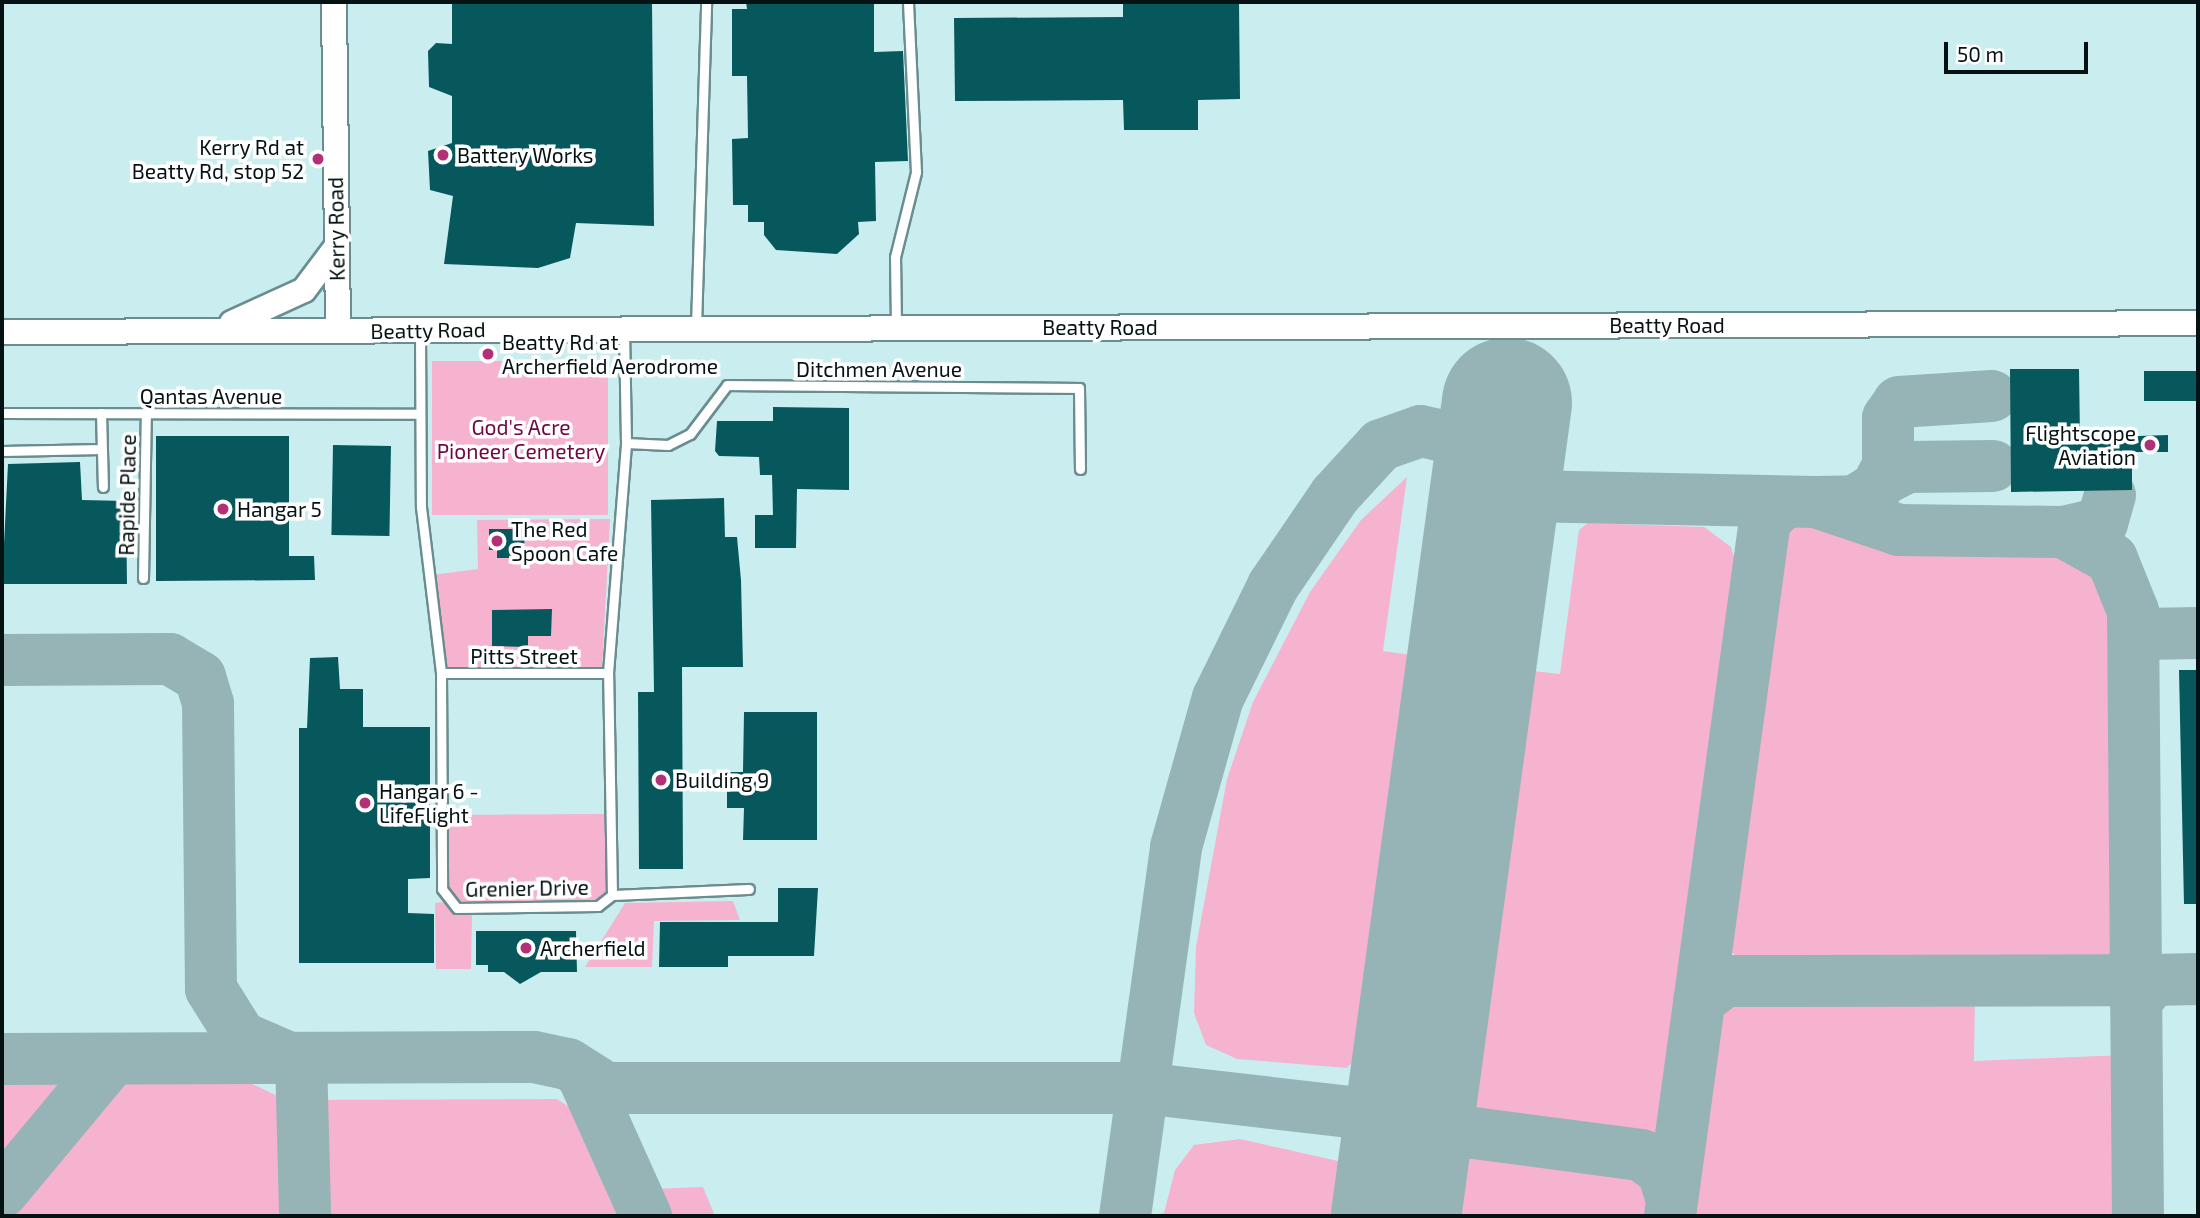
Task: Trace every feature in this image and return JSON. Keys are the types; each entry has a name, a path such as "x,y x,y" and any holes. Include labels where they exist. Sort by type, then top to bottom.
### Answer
{"main road":[{"name":"Kerry Road","path":"334,2 338,330"},
{"path":"164,331 256,317 304,290 337,246"},
{"name":"Beatty Road","path":"2,332 2198,323"}],"lane":[{"path":"696,328 706,2"},
{"path":"896,328 895,257 916,172 908,2"},
{"name":"Grenier Drive","path":"420,330 421,508 440,673 442,890 457,908 598,906 612,895 608,673 626,443 624,328"},
{"name":"Ditchmen Avenue","path":"626,443 668,445 690,435 727,385 1079,388 1080,469"},
{"name":"Qantas Avenue","path":"2,413 420,414"},
{"path":"101,413 103,487"},
{"name":"Rapide Place","path":"144,578 146,413"},
{"path":"2,451 102,449"},
{"name":"Pitts Street","path":"440,673 608,673"},
{"path":"612,895 749,890"}],"green space":[{"name":"God's Acre Pioneer Cemetery","path":"432,361 608,361 608,515 432,515"},
{"path":"1407,477 1383,651 1426,657 1373,1039 1347,1068 1237,1059 1206,1045 1194,1013 1196,947 1227,779 1253,702 1310,592 1361,520"},
{"path":"610,519 602,668 444,668 432,575 478,569 477,520"},
{"path":"1819,521 1920,544 2063,544 2093,558 2112,581 2120,606 2124,951 2107,966 1767,965 1745,962 1728,950 1776,527"},
{"path":"1588,523 1704,527 1731,547 1739,575 1668,1126 1651,1136 1487,1116 1458,1100 1516,669 1560,674 1579,530"},
{"path":"605,814 606,892 594,901 459,904 447,888 446,815"},
{"path":"733,901 740,920 654,921 652,967 585,967 625,903"},
{"path":"446,902 454,913 472,914 471,969 436,969 435,903"},
{"path":"1975,994 1974,1061 2124,1055 2125,1216 1684,1216 1710,1012 1720,999"},
{"path":"2,1077 238,1077 286,1100 557,1099 582,1115 625,1216 2,1216"},
{"path":"1240,1139 1338,1161 1353,1182 1349,1216 1150,1216 1164,1213 1175,1170 1194,1145"},
{"path":"1468,1150 1642,1173 1659,1190 1656,1216 1442,1216 1450,1158"},
{"path":"703,1187 715,1216 666,1216 654,1189"},
{"path":"1103,1213 1104,1216 917,1216 917,1214"}],"building":[{"path":"452,2 652,2 654,226 576,223 570,258 538,268 444,264 453,196 430,190 428,151 452,143 452,96 429,87 428,51 436,43 452,44"},
{"path":"746,2 874,2 874,52 903,51 908,161 875,162 876,221 858,222 859,234 837,254 776,250 764,235 764,222 748,222 748,205 733,205 732,139 748,138 747,76 732,76 732,9 747,9"},
{"path":"1123,2 1239,2 1240,99 1198,100 1198,130 1124,130 1123,100 955,101 954,18 1123,17"},
{"path":"2010,369 2079,369 2080,438 2168,435 2168,452 2132,452 2132,490 2011,492"},
{"path":"2144,371 2198,371 2198,401 2144,401"},
{"path":"773,407 849,408 849,490 797,489 796,548 755,548 755,515 773,515 772,475 760,475 759,457 719,456 715,451 717,421 773,421"},
{"name":"Hangar 5","path":"156,436 289,436 289,556 314,556 315,580 156,581"},
{"path":"333,445 391,446 389,536 331,535"},
{"path":"80,462 82,500 126,501 127,584 2,584 8,464"},
{"path":"724,498 725,537 737,537 743,667 682,667 683,869 639,869 638,692 654,692 651,500"},
{"path":"489,529 525,529 524,550 515,550 515,558 497,558 497,550 489,550"},
{"path":"552,609 551,636 528,636 528,647 492,646 492,610"},
{"name":"Hangar 6 - LifeFlight","path":"338,657 340,689 363,689 363,727 430,727 430,878 408,879 408,913 434,914 434,963 299,963 299,728 307,728 310,658"},
{"path":"2179,670 2198,670 2198,904 2184,904"},
{"path":"744,712 817,712 817,840 743,840 744,808 727,808 727,772 743,772"},
{"path":"778,888 818,888 814,956 728,956 728,967 659,967 660,922 778,922"},
{"name":"Archerfield","path":"476,931 576,931 577,972 541,972 520,984 504,972 488,972 488,965 476,965"}],"taxiway":[{"path":"1816,502 1855,501 1877,487 1888,465 1888,418 1899,402 1992,396"},
{"path":"1468,688 1489,513 1469,464 1473,434 1497,423 1518,432 1527,454 1519,473 1497,489 1489,552"},
{"path":"1125,1216 1176,847 1218,698 1273,586 1335,495 1381,445 1421,431 1455,439 1496,482 1525,496 1816,502 1899,530 2063,532 2112,559 2133,611 2138,1216"},
{"path":"1882,480 1907,467 1993,466"},
{"path":"2063,532 2102,523 2110,495"},
{"path":"1670,1216 1765,520 1784,502"},
{"path":"2134,643 2143,634 2198,633"},
{"path":"2,660 170,659 200,677 208,704 211,989 241,1037 287,1057"},
{"path":"2,1059 534,1057 568,1064 606,1088 1142,1088 1358,1113 1396,1093 1413,1064 1441,882"},
{"path":"1699,1001 1725,981 2116,980 2128,974 2136,960"},
{"path":"2137,1000 2153,980 2198,979"},
{"path":"301,1058 305,1216"},
{"path":"2,1192 113,1059"},
{"path":"583,1076 646,1216"},
{"path":"1398,1216 1404,1182 1420,1153 1466,1132 1641,1155 1663,1171 1672,1200"}],"runway":[{"path":"1396,1216 1507,403"}],"place":[{"name":"Battery Works","path":"443,155"},
{"name":"Kerry Rd at Beatty Rd, stop 52","path":"318,159"},
{"name":"Beatty Rd at Archerfield Aerodrome","path":"488,354"},
{"name":"Flightscope Aviation","path":"2150,445"},
{"name":"Hangar 5","path":"223,509"},
{"name":"The Red Spoon Cafe","path":"497,541"},
{"name":"Building 9","path":"661,780"},
{"name":"Hangar 6 - LifeFlight","path":"365,803"},
{"name":"Archerfield","path":"526,948"}]}
